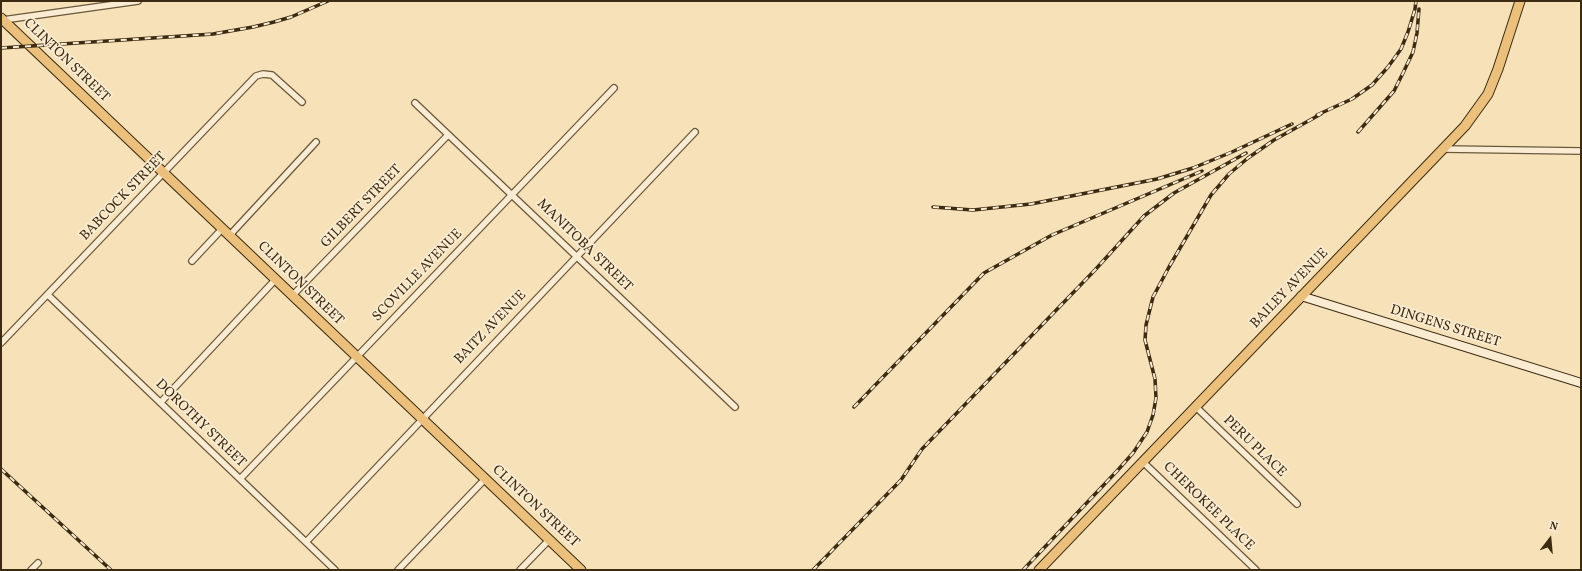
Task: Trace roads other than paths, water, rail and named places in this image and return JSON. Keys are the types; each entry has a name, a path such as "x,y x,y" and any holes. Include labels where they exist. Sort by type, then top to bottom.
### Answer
{"main road":[{"name":"BAILEY AVENUE","path":"1039,570 1465,126 1488,94 1498,70 1520,1"},
{"name":"CLINTON STREET","path":"2,19 581,570"}],"street":[{"path":"2,19 138,1"},
{"name":"BABCOCK STREET","path":"1,343 256,76 259,74 272,75 302,102"},
{"name":"SCOVILLE AVENUE","path":"240,479 614,88"},
{"name":"MANITOBA STREET","path":"415,103 735,407"},
{"name":"BAITZ AVENUE","path":"306,542 695,132"},
{"name":"GILBERT STREET","path":"292,296 448,135"},
{"path":"192,261 226,233 316,142"},
{"path":"1443,149 1581,151"},
{"path":"161,402 275,280"},
{"name":"DOROTHY STREET","path":"48,295 335,570"},
{"name":"DINGENS STREET","path":"1301,296 1581,383"},
{"name":"PERU PLACE","path":"1196,407 1297,504"},
{"name":"CHEROKEE PLACE","path":"1143,462 1256,570"},
{"path":"398,570 485,479"},
{"path":"520,570 549,540"},
{"path":"31,570 38,563"}],"railway":[{"path":"1,48 213,34 274,22 291,17 328,1"},
{"path":"1317,115 1352,99 1372,85 1388,67 1401,49 1408,32 1416,1"},
{"path":"1358,132 1394,91 1403,73 1413,52 1417,33 1419,9"},
{"path":"1023,570 1117,471 1133,453 1147,432 1153,415 1156,398 1155,379 1145,340 1146,325 1153,297 1211,195 1229,174 1248,158 1274,140 1321,114"},
{"path":"933,207 973,210 1031,204 1157,179 1193,168 1232,152 1292,124"},
{"path":"813,570 901,480 922,449 1095,270 1144,216 1174,193 1246,153"},
{"path":"854,407 984,273 1052,235 1202,171"},
{"path":"1,469 111,570"}]}
